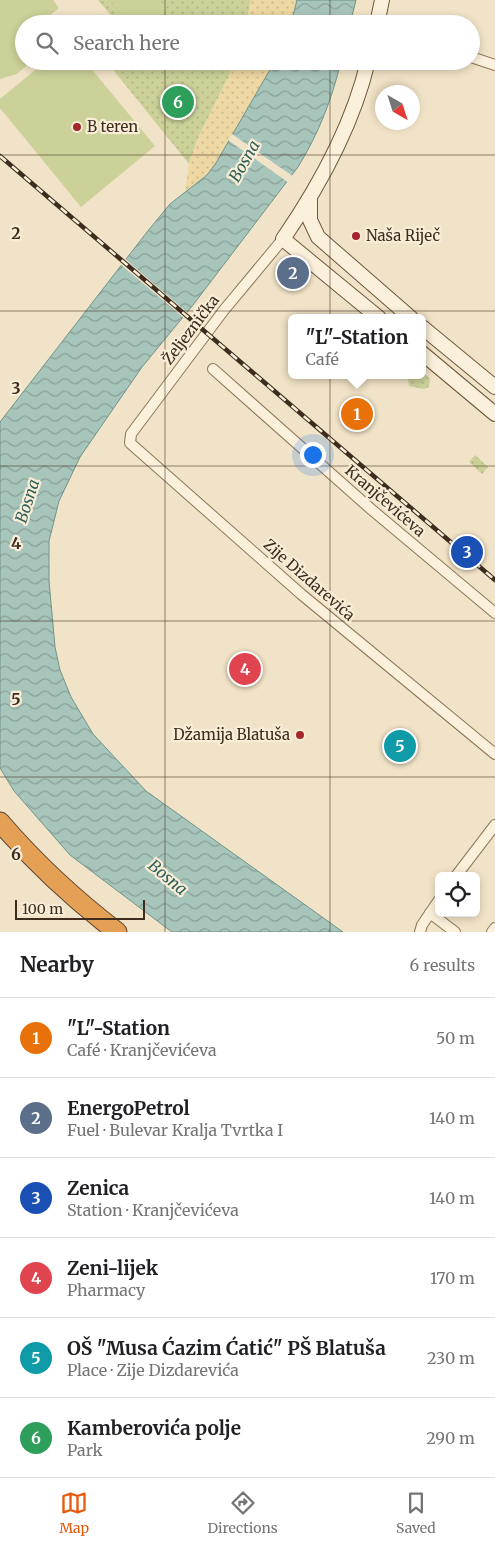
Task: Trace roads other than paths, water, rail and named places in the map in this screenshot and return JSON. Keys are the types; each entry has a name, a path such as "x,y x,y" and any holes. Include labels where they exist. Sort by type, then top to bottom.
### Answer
{"highway":[{"path":"0,822 20,846 70,895 117,932"}],"street":[{"path":"378,15 382,0"},
{"path":"480,60 495,65"},
{"path":"286,234 310,196 344,131 365,70"},
{"path":"310,196 310,220 318,238"},
{"path":"286,234 299,227 318,238 406,314"},
{"path":"286,234 374,314"},
{"name":"Željeznička","path":"130,442 131,434 224,310 286,234"},
{"path":"426,330 495,387"},
{"path":"426,356 495,414"},
{"name":"Kranjčevićeva","path":"213,369 396,531 495,614"},
{"name":"Zije Dizdarevića","path":"130,442 301,594 495,754"},
{"path":"459,872 495,825"},
{"path":"420,932 435,905"},
{"path":"430,912 456,932"},
{"path":"492,932 495,928"}],"water":[{"path":"297,0 356,0 352,15 293,15"},
{"name":"Bosna","path":"270,70 338,70 329,102 318,129 298,167 193,305 142,367 80,457 59,501 49,541 49,581 55,647 60,670 71,697 93,734 146,791 343,932 172,932 70,855 14,791 0,768 0,422 170,204 207,175 216,163"}],"railway":[{"path":"0,156 495,580"}],"place":[{"name":"Kamberovića polje","path":"178,102"},
{"name":"B teren","path":"77,127"},
{"name":"Naša Riječ","path":"356,236"},
{"name":"EnergoPetrol","path":"293,273"},
{"name":"\"L\"-Station","path":"357,414"},
{"name":"Zenica","path":"467,552"},
{"name":"Zeni-lijek","path":"245,669"},
{"name":"Džamija Blatuša","path":"300,735"},
{"name":"OŠ \"Musa Ćazim Ćatić\" PŠ Blatuša","path":"400,746"}]}
